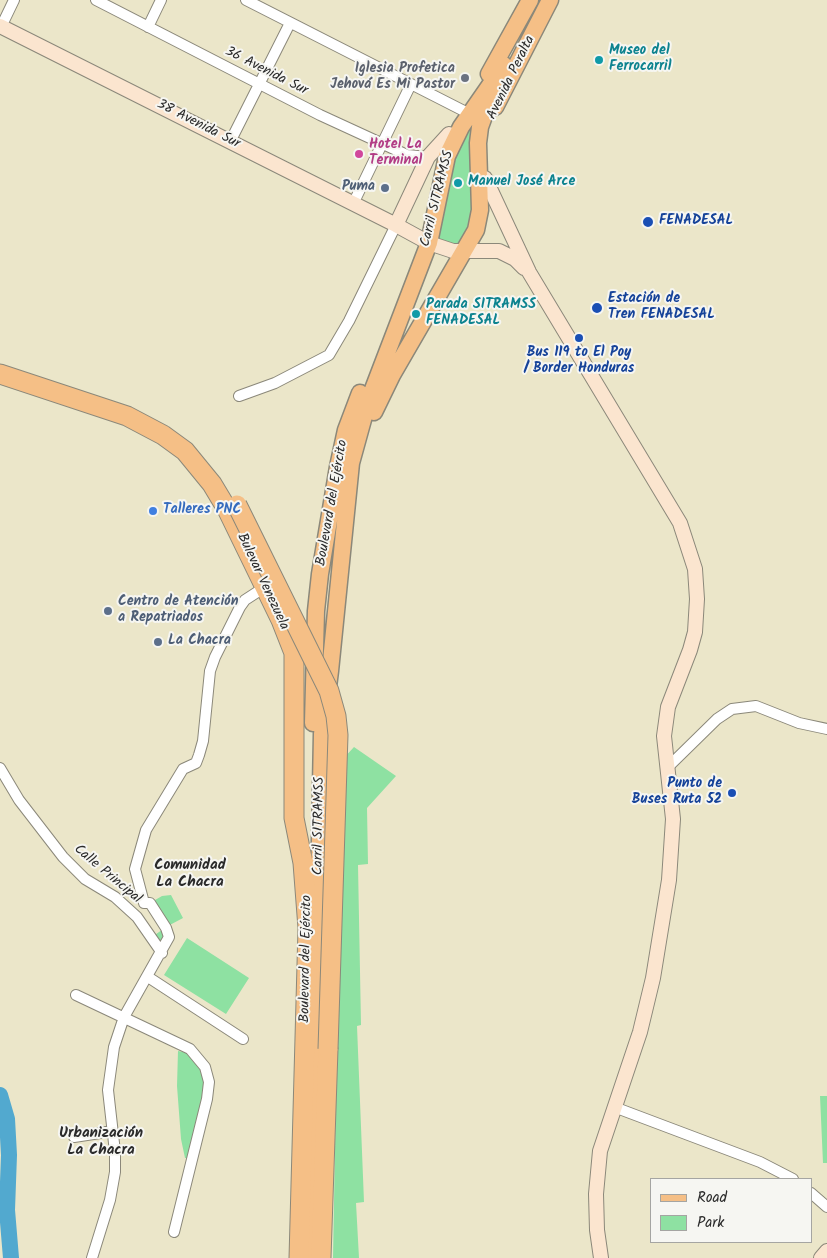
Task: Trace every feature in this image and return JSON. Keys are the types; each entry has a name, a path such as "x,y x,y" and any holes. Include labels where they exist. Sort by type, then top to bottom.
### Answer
{"highway":[{"name":"Boulevard del Ejército","path":"0,364 122,404 160,422 185,438 208,460 228,488 237,505 330,691 338,735 321,1258"},
{"name":"Bulevar Venezuela","path":"0,374 127,416 163,434 185,451 212,484 227,509 281,620 294,653 294,818 303,864 308,928"},
{"name":"Boulevard del Ejército","path":"299,1258 308,928"}],"main road":[{"name":"Avenida Peralta","path":"425,242 441,155 449,134 500,56 530,0"},
{"name":"Carril SITRAMSS","path":"312,1258 322,734 348,485 354,453 367,405 425,242 446,156 461,127 504,65 539,0"},
{"name":"Avenida Peralta","path":"469,252 485,227 487,211 484,151 487,130 493,112 550,0"},
{"name":"Carril SITRAMSS","path":"348,485 367,429 392,375 469,252 479,220 477,157 480,127 504,65"},
{"name":"Boulevard del Ejército","path":"308,928 316,611 336,476 346,430 425,242"},
{"name":"Boulevard del Ejército","path":"327,1070 330,1102 327,1258"}],"street":[{"path":"1,26 14,0"},
{"name":"36 Avenida Sur","path":"96,0 382,144 407,155 428,157"},
{"path":"148,26 161,0"},
{"path":"246,0 464,111"},
{"path":"230,142 290,23"},
{"name":"38 Avenida Sur","path":"1,26 396,224"},
{"path":"353,204 411,84"},
{"name":"Avenida Peralta","path":"396,224 428,157 449,134"},
{"path":"485,178 528,272 594,385 680,523 695,568 697,615 690,650 668,707 664,736 666,769 673,819 669,880 646,1008 606,1128 596,1174 597,1230 601,1258"},
{"path":"239,396 274,383 329,355 349,321 396,224 425,242 442,249 469,252 499,251 515,259 528,272"},
{"path":"92,1258 107,1210 114,1179 115,1152 108,1078 114,1047 124,1017 168,941 168,931 150,903 144,903 135,869 146,830 183,769 196,763 199,755 203,741 210,671 214,657 245,600 265,587"},
{"path":"666,769 717,719 732,709 756,706 799,724 827,729"},
{"name":"Calle Principal","path":"0,768 19,800 63,858 85,879 115,897 137,917 162,953"},
{"path":"148,977 243,1038"},
{"path":"76,995 190,1049 202,1061 208,1074 207,1099 174,1232"},
{"path":"614,1107 760,1162 791,1178"},
{"path":"74,1137 113,1131"},
{"path":"812,1194 827,1207"},
{"path":"821,1258 827,1251"}],"green space":[{"path":"472,115 477,213 460,245 439,242 434,234 440,190"},
{"path":"354,747 396,776 367,808 368,864 358,865 361,1025 357,1026 364,1202 356,1203 359,1258 333,1258 342,760"},
{"path":"171,895 183,918 166,927 150,903 162,896"},
{"path":"166,927 162,953 152,937"},
{"path":"187,938 249,978 226,1014 164,975"},
{"path":"178,1051 193,1054 209,1082 192,1158 185,1158 181,1139 177,1086"},
{"path":"820,1096 827,1096 827,1163 823,1163"}],"waterway":[{"path":"0,1095 7,1119 9,1155 7,1210 11,1258"}],"place":[{"name":"Museo del Ferrocarril","path":"599,60"},
{"name":"Iglesia Profetica Jehová Es Mi Pastor","path":"465,78"},
{"name":"Hotel La Terminal","path":"359,154"},
{"name":"Manuel José Arce","path":"458,183"},
{"name":"Puma","path":"385,188"},
{"name":"FENADESAL","path":"648,222"},
{"name":"Estación de Tren FENADESAL","path":"597,308"},
{"name":"Parada SITRAMSS FENADESAL","path":"416,314"},
{"name":"Bus 119 to El Poy / Border Honduras","path":"579,338"},
{"name":"Talleres PNC","path":"153,511"},
{"name":"Centro de Atención a Repatriados","path":"108,611"},
{"name":"La Chacra","path":"158,642"},
{"name":"Punto de Buses Ruta 52","path":"732,793"}],"district":[{"name":"Comunidad La Chacra","path":"190,874"},
{"name":"Urbanización La Chacra","path":"101,1142"}]}
